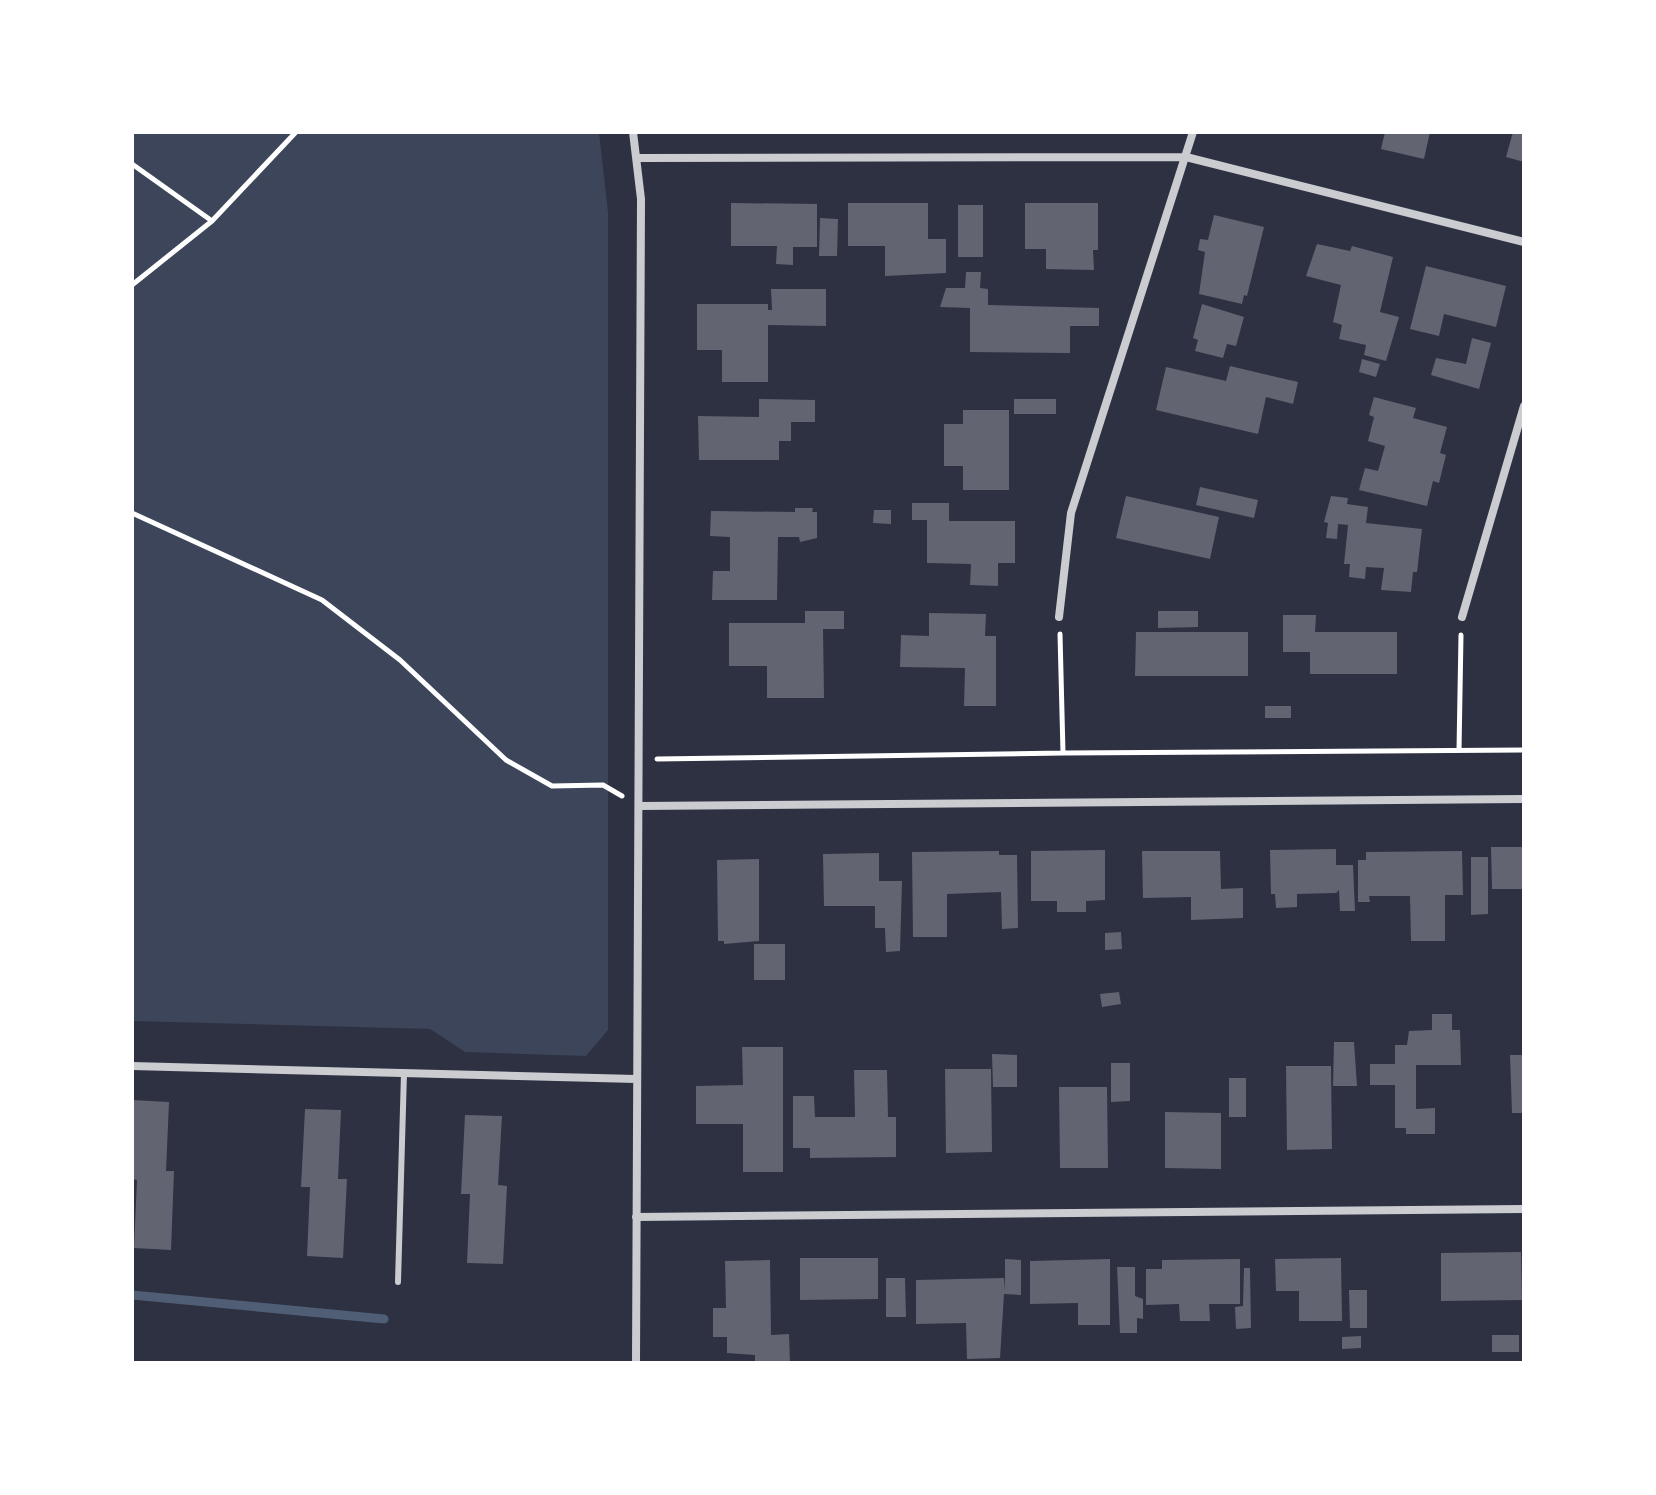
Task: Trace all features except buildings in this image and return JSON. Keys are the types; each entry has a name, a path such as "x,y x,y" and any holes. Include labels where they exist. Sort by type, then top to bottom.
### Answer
{"street":[{"path":"633,132 639,158 640,759 636,1363"},
{"path":"1059,617 1071,513 1193,132"},
{"path":"639,158 1186,157 1524,242"},
{"path":"1462,617 1524,406"},
{"path":"639,806 1524,799"},
{"path":"132,1066 636,1079"},
{"path":"636,1217 1524,1209"}],"lane":[{"path":"398,1282 404,1073"}],"path":[{"path":"132,285 212,221 296,132"},
{"path":"132,164 212,221"},
{"path":"132,513 322,600 400,660 506,760 552,786 603,785 639,806"},
{"path":"1059,617 1063,753"},
{"path":"1459,750 1462,617"},
{"path":"640,759 1524,750"}],"shaded area":[{"path":"132,132 599,132 608,212 608,1030 586,1056 465,1052 430,1029 132,1021"}],"waterway":[{"path":"132,1295 384,1319"}]}
